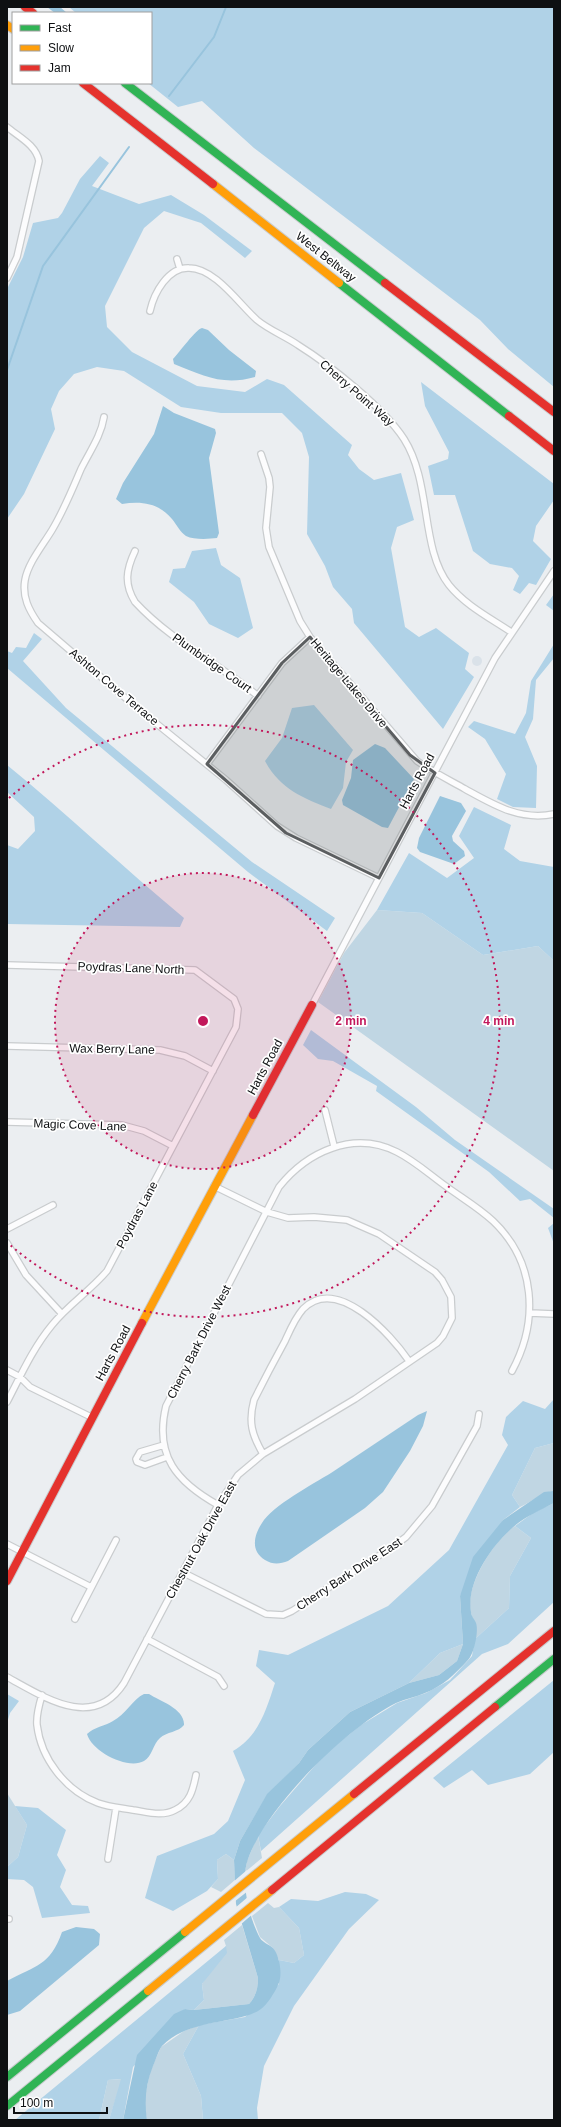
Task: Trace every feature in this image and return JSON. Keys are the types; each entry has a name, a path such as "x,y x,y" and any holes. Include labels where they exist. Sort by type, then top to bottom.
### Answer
{"main road":[{"name":"West Beltway","path":"83,84 554,451"},
{"name":"West Beltway","path":"126,84 554,412"},
{"name":"Harts Road","path":"7,1581 214,1186 312,1005"},
{"path":"7,2077 554,1631"},
{"path":"7,2106 554,1659"}],"street":[{"path":"7,127 31,146 38,156 39,161 17,257 7,278"},
{"path":"150,311 153,298 169,276 180,269 177,259"},
{"name":"Cherry Point Way","path":"180,269 192,268 204,272 224,286 257,320 312,354 388,419 404,439 416,465 421,480 434,550 442,574 449,584 468,603 511,632"},
{"name":"Ashton Cove Terrace","path":"104,417 102,430 81,469 64,510 29,568 25,579 26,602 38,622 136,707 207,764 286,833 379,878"},
{"name":"Heritage Lakes Drive","path":"261,454 270,487 266,528 269,547 294,610 310,637 410,755 435,772 508,811 536,816 554,814"},
{"name":"Plumbridge Court","path":"135,551 127,574 130,594 136,602 186,646 224,669 258,696"},
{"name":"Harts Road","path":"312,1005 495,658 511,632 554,571"},
{"path":"207,764 286,659 310,637"},
{"name":"Poydras Lane North","path":"7,965 195,970 227,992 234,999 238,1009"},
{"name":"Poydras Lane","path":"7,1402 37,1346 62,1314 90,1290 107,1272 236,1027 239,1018 238,1009"},
{"name":"Wax Berry Lane","path":"7,1046 160,1050 185,1056 213,1071"},
{"path":"325,1110 334,1146"},
{"name":"Magic Cove Lane","path":"7,1122 122,1125 144,1131 173,1146"},
{"name":"Cherry Bark Drive West","path":"218,1505 189,1488 173,1469 167,1457 164,1445 164,1416 170,1396 279,1187 296,1168 316,1154 334,1146 361,1144 395,1151 407,1158 493,1221 507,1238 519,1259 528,1286 530,1313 525,1342 512,1371"},
{"path":"214,1186 266,1212"},
{"path":"7,1229 53,1204"},
{"name":"Chestnut Oak Drive East","path":"7,1677 42,1695 68,1706 94,1707 105,1703 119,1691 218,1505 238,1475 263,1454 354,1399 409,1361 443,1336 448,1328 452,1313 451,1297 447,1287 435,1272 392,1241 364,1226 347,1220 314,1217 288,1218 266,1212"},
{"path":"7,1243 26,1275 62,1314"},
{"path":"263,1454 251,1430 250,1412 254,1400 298,1316 304,1309 318,1300 327,1298 338,1299 348,1303 385,1331 409,1361"},
{"path":"530,1313 554,1314"},
{"path":"7,1370 20,1377 30,1387 93,1418"},
{"name":"Cherry Bark Drive East","path":"182,1572 266,1614 283,1615 292,1611 394,1546 416,1526 439,1495 477,1426 478,1414"},
{"path":"164,1445 140,1452 136,1459 137,1462 145,1465 167,1457"},
{"path":"75,1619 116,1540"},
{"path":"7,1544 91,1588"},
{"path":"147,1639 218,1677 224,1686"},
{"path":"42,1695 37,1714 37,1724 43,1748 55,1770 64,1780 85,1796 98,1803 116,1808 156,1814 175,1810 189,1798 194,1789 196,1775"},
{"path":"108,1859 116,1808"}],"highlighted area":[{"path":"310,637 410,755 435,773 379,878 286,833 207,764 282,663"}],"shaded area":[{"path":"47,7 60,7 66,12 54,12"},
{"path":"69,7 554,7 554,387 508,349 480,320 254,148 202,101 178,107 149,84 152,84 152,12 75,12"},
{"path":"100,156 109,163 92,186 139,204 171,195 204,215 252,251 245,258 201,223 164,211 144,228 105,306 107,327 132,352 197,386 245,392 267,379 284,385 352,445 348,455 359,469 374,480 401,473 414,520 397,527 391,548 405,627 419,637 436,628 469,653 465,669 474,677 443,729 354,623 352,609 333,587 325,566 307,534 309,457 302,433 282,413 221,413 181,407 124,371 97,367 74,374 59,391 51,409 55,429 24,494 7,519 7,289 23,257 33,223 58,218 80,179"},
{"path":"202,328 208,330 229,350 256,371 255,377 244,380 223,380 204,376 174,364 173,359 199,329"},
{"path":"421,382 554,484 554,500 536,526 533,541 551,559 536,585 529,583 520,594 513,590 519,576 512,568 490,564 473,551 455,495 434,495 428,466 448,459 449,452 425,406"},
{"path":"163,406 174,413 215,429 216,433 209,458 219,533 217,538 202,539 186,536 172,519 161,509 143,503 122,504 116,499 123,483 154,434"},
{"path":"216,548 221,565 240,578 253,628 238,638 209,624 194,602 169,582 173,569 185,568 192,551"},
{"path":"554,594 554,611 546,605"},
{"path":"34,633 42,639 23,661 66,708 252,862 335,918 327,931 248,872 7,668 7,651 12,653 16,647 26,648"},
{"path":"554,644 554,658 536,680 533,719 525,737 537,766 536,808 513,807 497,799 506,774 485,739 468,727 474,721 515,734 526,713 531,681"},
{"path":"475,656 479,656 481,657 481,665 475,666 472,663 472,659"},
{"path":"314,705 353,750 346,762 343,788 331,809 311,801 285,786 271,771 265,761 282,738 292,708"},
{"path":"375,744 385,748 414,779 388,828 382,827 343,805 342,800 351,778 353,760"},
{"path":"7,765 184,918 180,927 7,924 7,845 18,849 35,831 34,817 7,792"},
{"path":"440,796 461,803 466,811 452,836 453,841 464,851 465,856 454,864 420,852 417,848 419,838"},
{"path":"474,807 511,825 504,849 520,861 554,867 554,961 538,946 483,955 422,913 377,910 409,853 447,878 474,858 459,836"},
{"path":"377,910 422,913 483,955 538,946 554,961 554,1171 318,1002 344,953"},
{"path":"311,1030 416,1107 455,1140 554,1209 554,1218 530,1199 520,1201 489,1172 376,1091 377,1086 333,1061 318,1059 303,1045"},
{"path":"554,1223 554,1244 548,1228"},
{"path":"554,1399 554,1443 535,1448 512,1495 520,1507 503,1520 460,1596 463,1644 440,1653 409,1683 350,1712 308,1750 299,1763 267,1795 240,1841 234,1860 226,1854 217,1860 218,1879 207,1891 173,1911 145,1898 157,1856 214,1834 228,1821 245,1780 233,1751 249,1738 260,1722 275,1683 256,1666 259,1650 288,1655 388,1606 449,1550 508,1445 502,1435 506,1417 523,1401 545,1409"},
{"path":"427,1411 423,1426 410,1451 383,1492 365,1508 288,1561 279,1563 268,1562 260,1556 255,1548 255,1538 259,1528 267,1516 283,1503 418,1415"},
{"path":"554,1443 554,1495 553,1491 549,1492 520,1507 512,1495 535,1448"},
{"path":"553,1491 554,1503 531,1515 515,1526 495,1546 481,1567 472,1590 470,1601 471,1613 476,1623 477,1631 474,1648 468,1660 453,1675 437,1687 396,1703 354,1730 310,1770 272,1816 258,1838 248,1859 245,1888 249,1910 256,1930 261,1940 273,1948 279,1961 280,1981 271,1998 258,2011 251,2014 195,2027 177,2034 169,2040 159,2050 149,2079 146,2092 147,2120 123,2120 137,2055 174,2014 185,2009 194,2010 249,2004 255,1995 258,1978 236,1904 234,1860 240,1841 267,1794 299,1763 308,1750 350,1712 409,1683 439,1675 457,1661 463,1644 460,1596 473,1557 503,1520 544,1492"},
{"path":"554,1503 554,1602 508,1644 482,1654 261,1851 258,1835 280,1806 325,1754 361,1725 397,1703 426,1693 450,1680 472,1656 475,1639 509,1608 510,1576 531,1538 515,1526 533,1513"},
{"path":"515,1526 531,1538 510,1576 509,1608 475,1639 476,1626 471,1613 470,1602 476,1578 482,1565 498,1542"},
{"path":"463,1644 457,1661 439,1675 409,1683 440,1653"},
{"path":"554,1680 554,1752 530,1774 488,1785 472,1770 444,1788 433,1778"},
{"path":"7,1694 19,1701 10,1713 7,1723"},
{"path":"144,1694 149,1694 171,1706 180,1714 184,1725 160,1738 151,1754 144,1761 129,1763 111,1758 90,1741 87,1734 110,1723 121,1715 136,1699"},
{"path":"7,1793 27,1825 18,1857 7,1867"},
{"path":"15,1806 38,1808 66,1830 57,1855 66,1870 60,1887 72,1905 88,1906 90,1913 42,1918 33,1887 24,1880 7,1879 7,1867 18,1857 27,1825"},
{"path":"258,1835 262,1858 245,1872 247,1861"},
{"path":"226,1854 234,1860 235,1880 221,1892 211,1887 218,1879 217,1860"},
{"path":"345,1892 366,1894 379,1900 349,1929 294,2006 264,2066 257,2108 258,2120 203,2120 201,2096 183,2054 199,2025 245,2017 279,1984 279,1960 294,1963 304,1955 299,1928 279,1907 291,1899 318,1901"},
{"path":"268,1903 274,1908 279,1907 299,1928 304,1955 294,1963 279,1960 273,1948 260,1937 252,1916"},
{"path":"242,1925 258,1978 255,1995 249,2004 194,2010 204,2000 202,1984 226,1946 224,1940"},
{"path":"76,1927 94,1929 100,1934 99,1945 20,2011 7,2015 7,1981 41,1963 52,1952 62,1932"},
{"path":"226,1946 227,1953 202,1984 204,2000 194,2010 185,2009 133,2067 123,2120 109,2120 121,2079 108,2080 99,2120 15,2120"},
{"path":"199,2025 183,2054 201,2096 203,2120 147,2120 144,2101 150,2072 161,2047 184,2031"},
{"path":"122,2079 109,2120 99,2120 108,2080"}],"pier":[{"path":"247,1870 246,1880 248,1891 234,1902 233,1882"},
{"path":"249,1896 254,1913 240,1925 235,1908"}],"waterway":[{"path":"169,96 214,37 226,7"},
{"path":"7,370 43,266 129,147"}],"traffic: fast":[{"path":"126,84 385,283"},
{"path":"339,283 509,416"},
{"path":"495,1707 554,1659"},
{"path":"7,2077 185,1932"},
{"path":"7,2106 148,1991"}],"traffic: slow":[{"path":"7,25 12,28"},
{"path":"213,184 339,283"},
{"path":"142,1323 253,1115"},
{"path":"185,1932 354,1794"},
{"path":"148,1991 272,1890"}],"traffic: jam":[{"path":"25,7 32,12"},
{"path":"84,84 213,184"},
{"path":"385,283 554,412"},
{"path":"509,416 554,451"},
{"path":"253,1115 312,1005"},
{"path":"7,1581 142,1323"},
{"path":"354,1794 554,1631"},
{"path":"272,1890 495,1707"}]}
